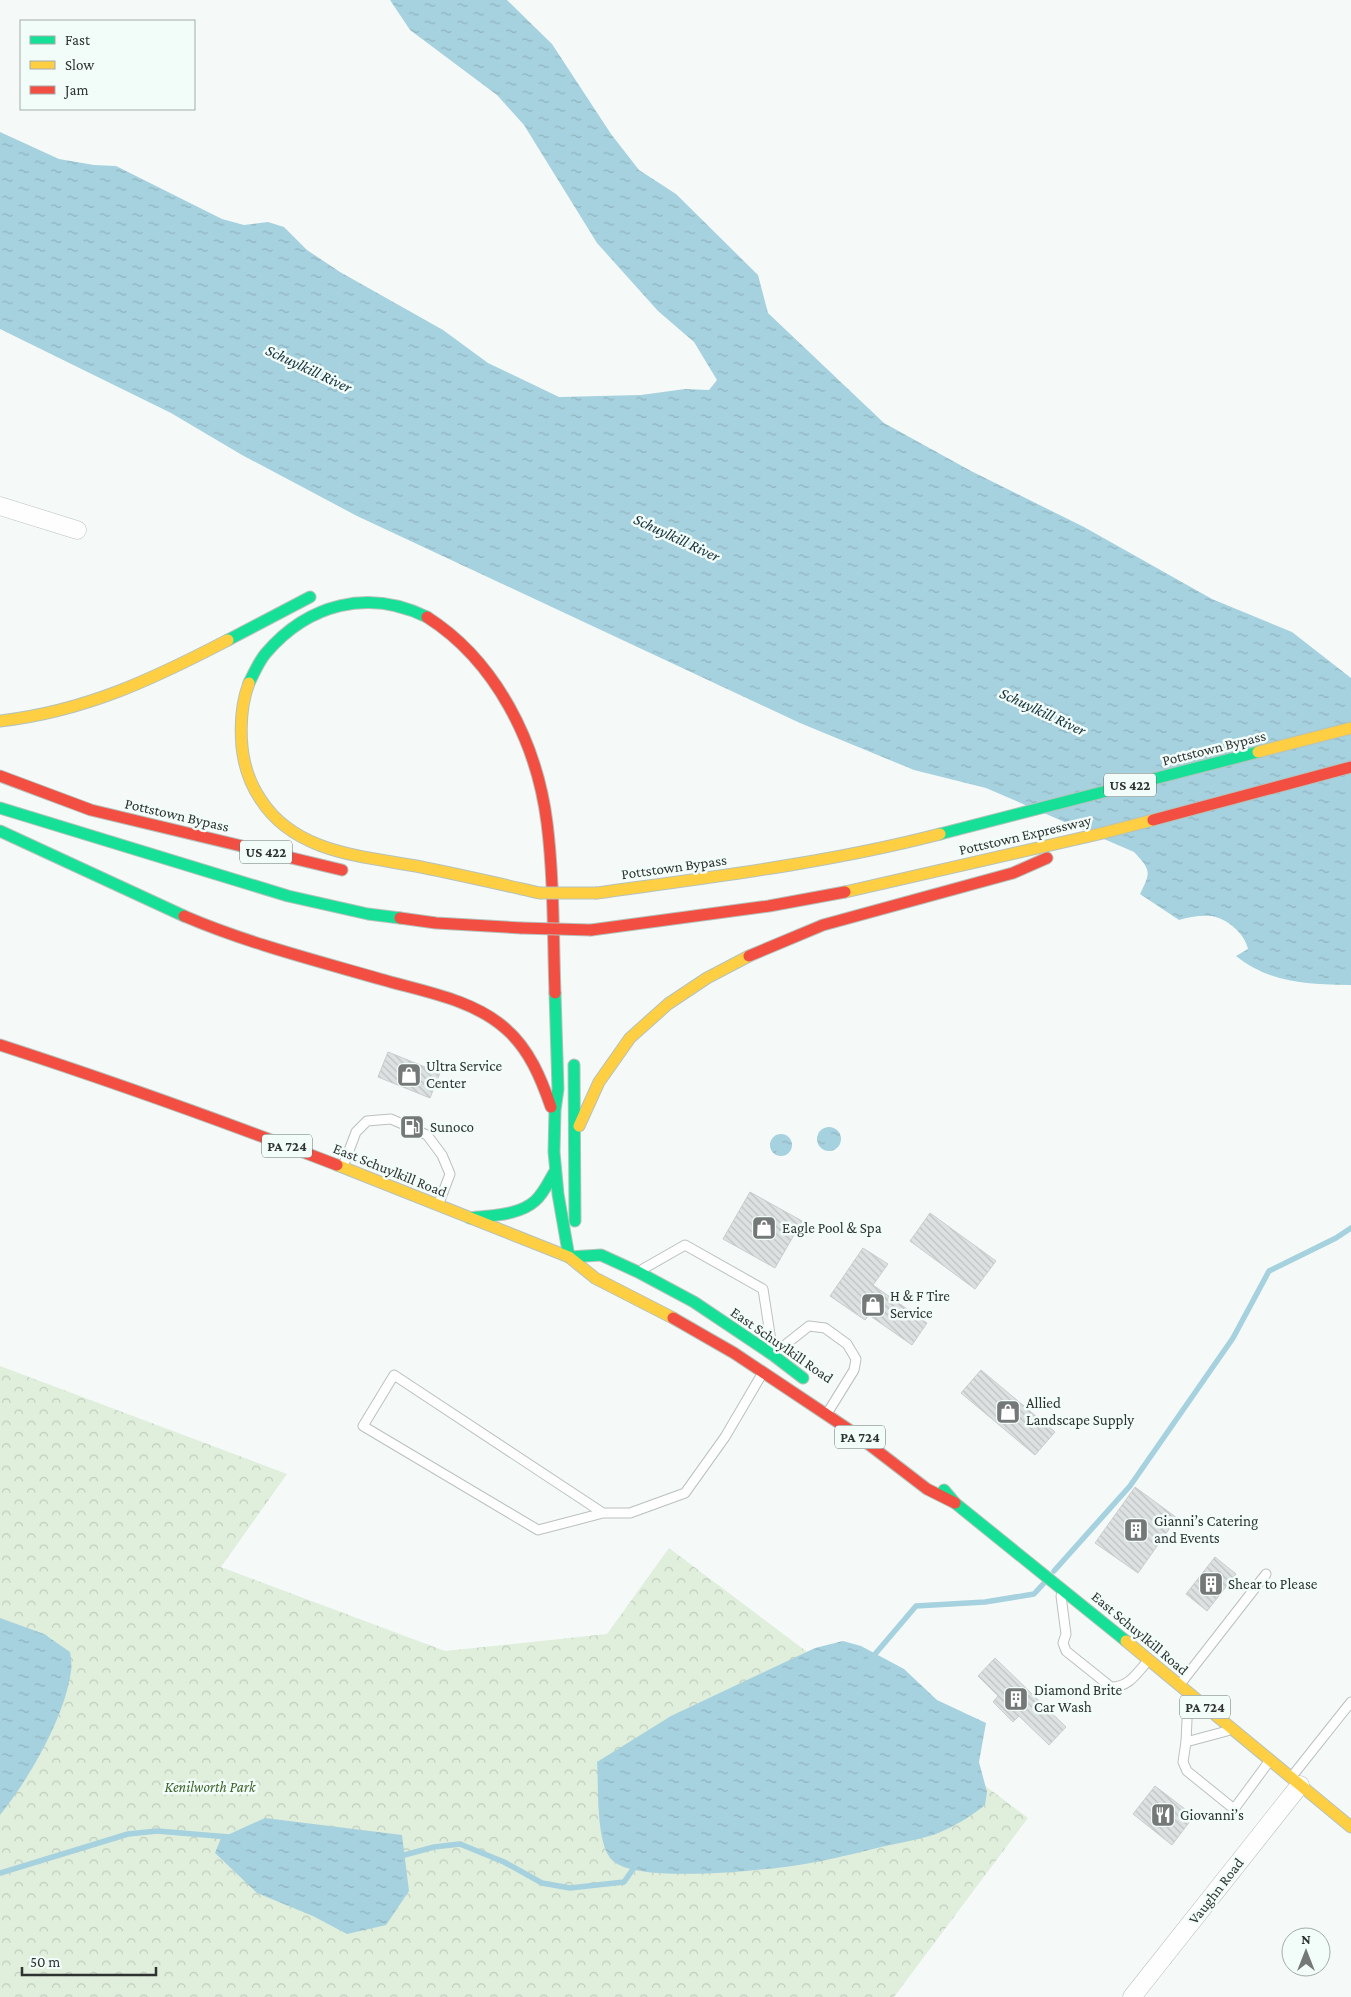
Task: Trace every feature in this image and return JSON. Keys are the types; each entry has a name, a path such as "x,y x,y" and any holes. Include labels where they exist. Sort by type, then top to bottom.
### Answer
{"main road":[{"path":"0,721 49,714 118,692 197,655 293,605 323,593"},
{"path":"540,893 419,866 344,853 316,845 297,836 272,816 250,784 240,748 239,729 244,694 251,677 264,653 279,636 299,622 331,608 366,603 383,603 403,608 424,616 439,625 464,646 494,683 508,706 533,761 540,782 550,836 558,1090 553,1114 555,1171 569,1257"},
{"name":"Pottstown Bypass","path":"456,886 540,893 597,893 782,867 910,842 1351,728"},
{"name":"US 422","path":"1103,833 1351,767"},
{"name":"Pottstown Bypass","path":"0,776 91,810 353,872"},
{"name":"Pottstown Expressway","path":"0,808 297,898 368,914 436,923 591,930 769,906 867,888 1103,833"},
{"path":"0,831 177,913 255,943 433,995 482,1012 509,1031 530,1056 541,1078 553,1114"},
{"path":"576,1133 599,1082 630,1038 668,1004 707,978 764,949 823,925 1013,873 1103,833"},
{"path":"567,878 570,944"},
{"name":"East Schuylkill Road","path":"0,1045 114,1082 343,1167 569,1257 595,1278 694,1328 764,1372 827,1414 927,1489 955,1502"},
{"path":"569,1257 576,1207 574,1057"},
{"path":"470,1218 510,1213 534,1202 555,1171"},
{"name":"East Schuylkill Road","path":"569,1257 601,1256 638,1272 694,1302 773,1355 814,1386"},
{"name":"East Schuylkill Road","path":"937,1481 955,1502 1060,1586 1351,1827"}],"street":[{"path":"0,506 77,530"},
{"name":"Vaughn Road","path":"1132,1997 1296,1781"}],"lane":[{"path":"343,1167 356,1132 368,1121 391,1119 427,1135 442,1155 450,1174 438,1205"},
{"path":"638,1272 686,1245 763,1289 773,1355"},
{"path":"603,1513 394,1375 363,1426 538,1530 603,1513 630,1513 685,1493 725,1437 773,1355 809,1326 825,1328 847,1344 856,1359 854,1370 827,1414"},
{"path":"1179,1685 1266,1574"},
{"path":"1060,1586 1066,1634 1063,1643 1066,1651 1111,1687 1120,1687 1127,1684 1148,1660"},
{"path":"1189,1693 1186,1742 1182,1762 1187,1771 1234,1809 1270,1760"},
{"path":"1296,1781 1351,1702"},
{"path":"1186,1742 1232,1729"}],"green space":[{"name":"Kenilworth Park","path":"0,1366 287,1474 221,1567 445,1651 607,1634 669,1548 1028,1818 894,1997 0,1997"}],"water":[{"name":"Schuylkill River","path":"390,0 507,0 552,44 611,134 639,170 676,194 758,275 768,313 884,423 971,471 1084,527 1212,599 1292,632 1351,678 1351,985 1291,981 1263,972 1236,956 1248,949 1239,932 1229,923 1211,916 1195,916 1179,920 1140,894 1146,881 1147,872 1144,863 1134,852 986,788 914,770 800,723 357,516 242,455 171,413 0,329 0,132 59,159 94,165 116,166 222,219 244,225 268,222 284,227 307,250 340,272 443,330 488,363 559,397 641,395 685,389 709,390 717,380 694,342 658,311 597,243 524,125 497,95 410,30"},
{"path":"829,1127 838,1130 841,1139 838,1148 829,1151 820,1148 817,1139 820,1130"},
{"path":"777,1134 785,1134 792,1141 792,1149 785,1156 777,1156 770,1149 770,1141"},
{"path":"0,1618 44,1634 70,1652 71,1671 54,1727 34,1766 0,1815"},
{"path":"843,1641 861,1646 904,1669 937,1700 986,1723 979,1762 987,1792 985,1805 960,1822 933,1835 833,1859 797,1865 722,1873 669,1874 626,1868 613,1861 607,1853 603,1842 599,1815 597,1762 671,1716 815,1648"},
{"path":"265,1818 402,1835 409,1891 386,1925 347,1934 313,1916 257,1893 215,1853 221,1838"}],"building":[{"name":"Ultra Service Center","path":"388,1052 440,1073 430,1098 378,1077"},
{"name":"Eagle Pool & Spa","path":"750,1192 802,1221 775,1268 723,1239"},
{"path":"930,1213 996,1261 975,1289 910,1241"},
{"name":"H & F Tire Service","path":"863,1248 888,1264 873,1285 927,1323 912,1345 869,1315 865,1320 830,1296"},
{"name":"Allied Landscape Supply","path":"981,1370 1055,1432 1035,1455 961,1393"},
{"name":"Gianni’s Catering and Events","path":"1135,1487 1177,1518 1138,1573 1095,1543"},
{"name":"Shear to Please","path":"1215,1557 1236,1574 1207,1611 1186,1594"},
{"name":"Diamond Brite Car Wash","path":"995,1658 1066,1727 1049,1745 1019,1716 1013,1722 993,1702 998,1696 978,1676"},
{"name":"Giovanni’s","path":"1155,1786 1194,1816 1172,1845 1133,1814"}],"waterway":[{"path":"1054,1571 1130,1486 1233,1338 1269,1271 1336,1238 1351,1228"},
{"path":"870,1660 916,1606 985,1602 1034,1594 1045,1582"},
{"path":"0,1873 128,1834 157,1831 229,1837"},
{"path":"397,1857 434,1847 460,1844 504,1862 542,1883 570,1888 624,1882 636,1865"}],"traffic: fast":[{"path":"228,640 310,597"},
{"path":"249,683 263,656 283,636 320,612 340,606 361,603 383,604 405,608 427,617"},
{"path":"940,834 1258,752"},
{"path":"0,808 288,896 368,914 400,918"},
{"path":"0,831 184,916"},
{"path":"555,993 558,1089 555,1110 554,1152 558,1194 569,1257"},
{"path":"574,1065 575,1221"},
{"path":"470,1218 521,1210 535,1201 555,1171"},
{"path":"569,1257 601,1255 638,1272 694,1302 773,1355 803,1378"},
{"path":"944,1490 955,1503 1126,1641"}],"traffic: slow":[{"path":"0,721 61,710 90,701 146,680 228,640"},
{"path":"249,683 244,699 241,723 242,747 246,768 261,800 276,818 293,832 333,850 540,893"},
{"path":"1258,752 1351,728"},
{"path":"845,892 1153,820"},
{"path":"597,893 813,861 940,834"},
{"path":"540,893 597,893"},
{"path":"579,1126 599,1082 630,1038 668,1004 707,978 749,956"},
{"path":"337,1165 569,1257 595,1278 673,1318"},
{"path":"1126,1641 1351,1827"}],"traffic: jam":[{"path":"427,617 452,635 493,680 523,734 534,763 542,793 549,844 555,993"},
{"path":"1153,820 1351,767"},
{"path":"0,776 91,810 342,870"},
{"path":"749,956 823,925 1013,873 1047,858"},
{"path":"591,930 769,906 845,892"},
{"path":"184,916 256,943 446,997 478,1010 506,1029 528,1055 543,1085 551,1107"},
{"path":"400,918 436,923 521,928"},
{"path":"521,928 591,930"},
{"path":"0,1045 85,1073 337,1165"},
{"path":"673,1318 734,1353 854,1433 927,1489 955,1503"}],"place":[{"name":"Ultra Service Center","path":"409,1075"},
{"name":"Sunoco","path":"412,1127"},
{"name":"Eagle Pool & Spa","path":"764,1228"},
{"name":"H & F Tire Service","path":"873,1305"},
{"name":"Allied Landscape Supply","path":"1008,1412"},
{"name":"Gianni’s Catering and Events","path":"1136,1530"},
{"name":"Shear to Please","path":"1211,1584"},
{"name":"Diamond Brite Car Wash","path":"1016,1699"},
{"name":"Giovanni’s","path":"1163,1815"}]}
